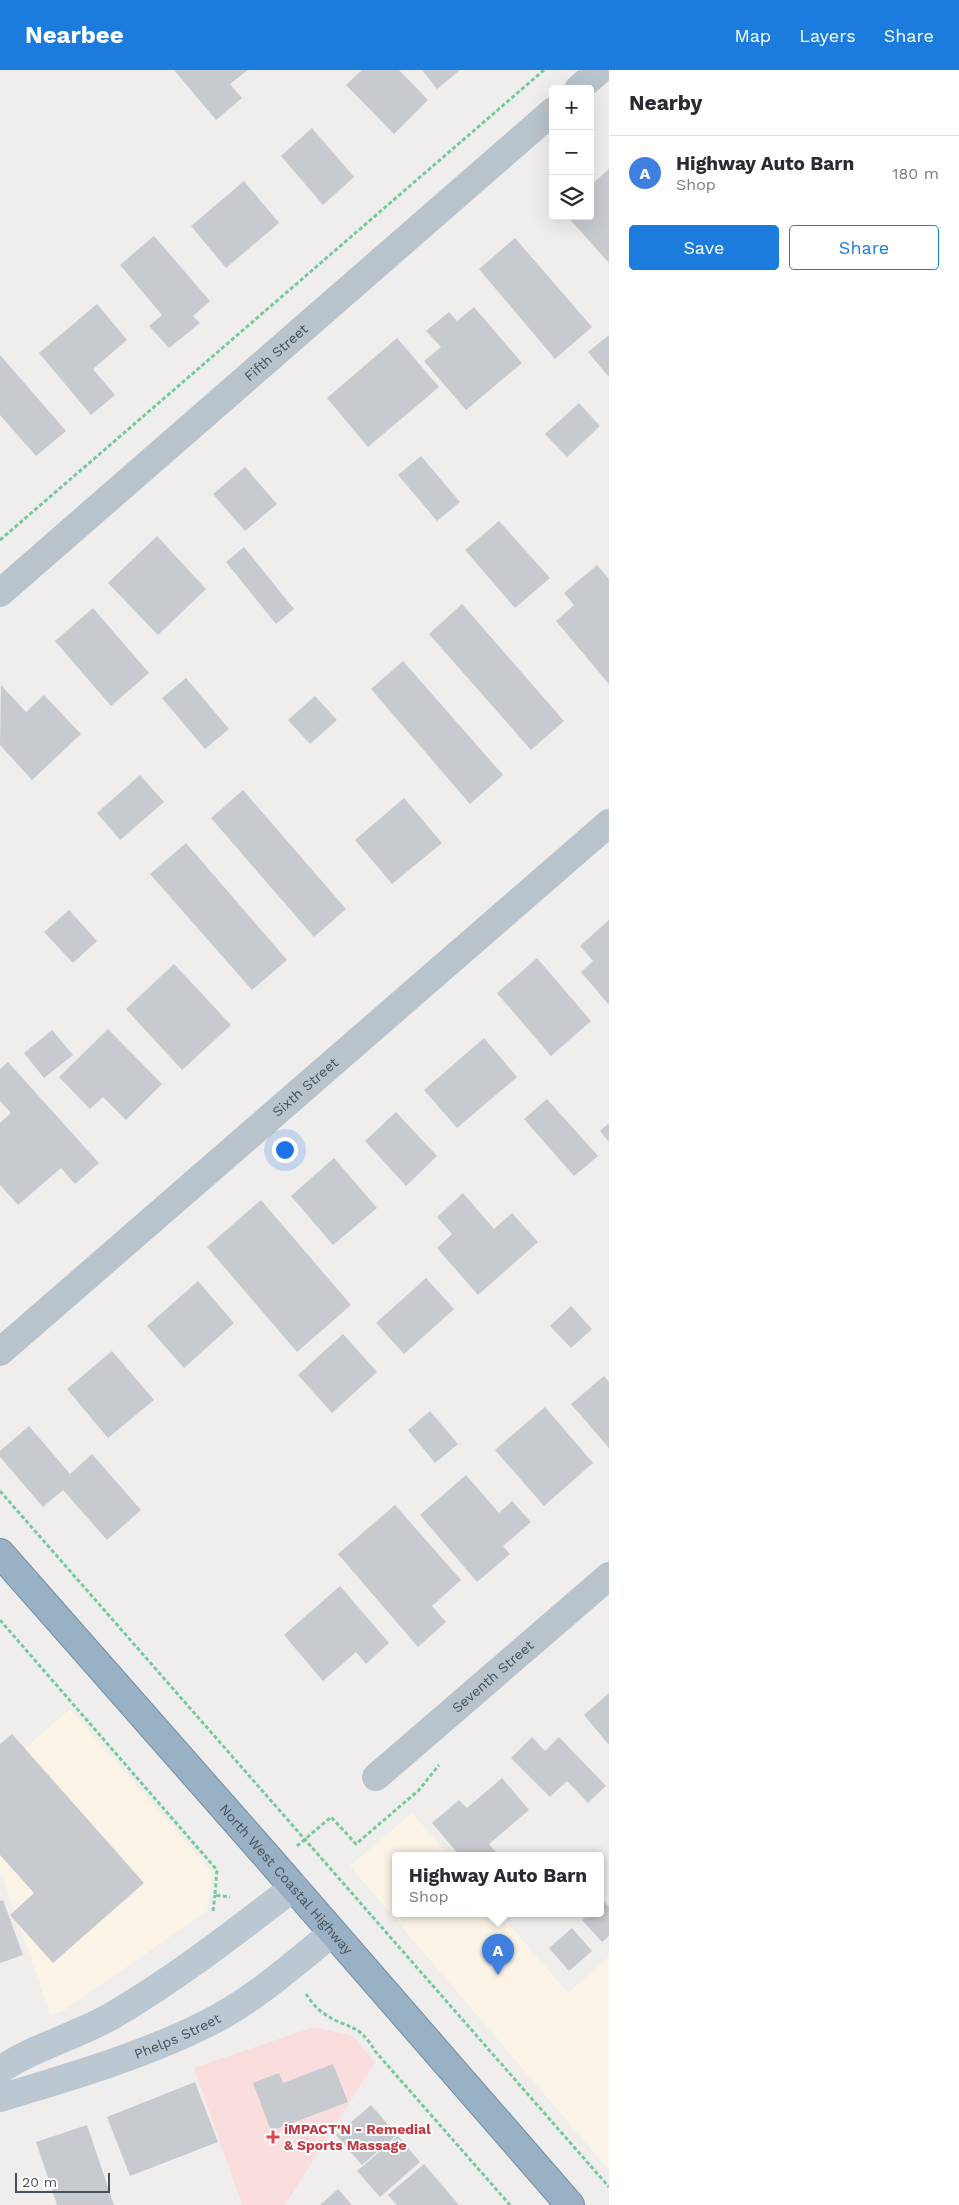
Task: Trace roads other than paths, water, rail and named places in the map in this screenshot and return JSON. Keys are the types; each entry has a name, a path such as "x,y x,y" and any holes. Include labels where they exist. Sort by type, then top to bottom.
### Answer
{"highway":[{"name":"North West Coastal Highway","path":"0,1553 294,1887 570,2205"}],"main road":[{"path":"0,2070 17,2058 108,2018 192,1965 294,1887"},
{"name":"Phelps Street","path":"0,2098 127,2056 202,2026 259,1992 332,1933"}],"street":[{"path":"583,85 600,70"},
{"name":"Fifth Street","path":"0,593 549,114"},
{"name":"Sixth Street","path":"0,1352 609,823"},
{"name":"Seventh Street","path":"376,1777 609,1576"}],"place":[{"name":"Highway Auto Barn","path":"498,1975"},
{"name":"iMPACT'N - Remedial & Sports Massage","path":"273,2137"}]}
